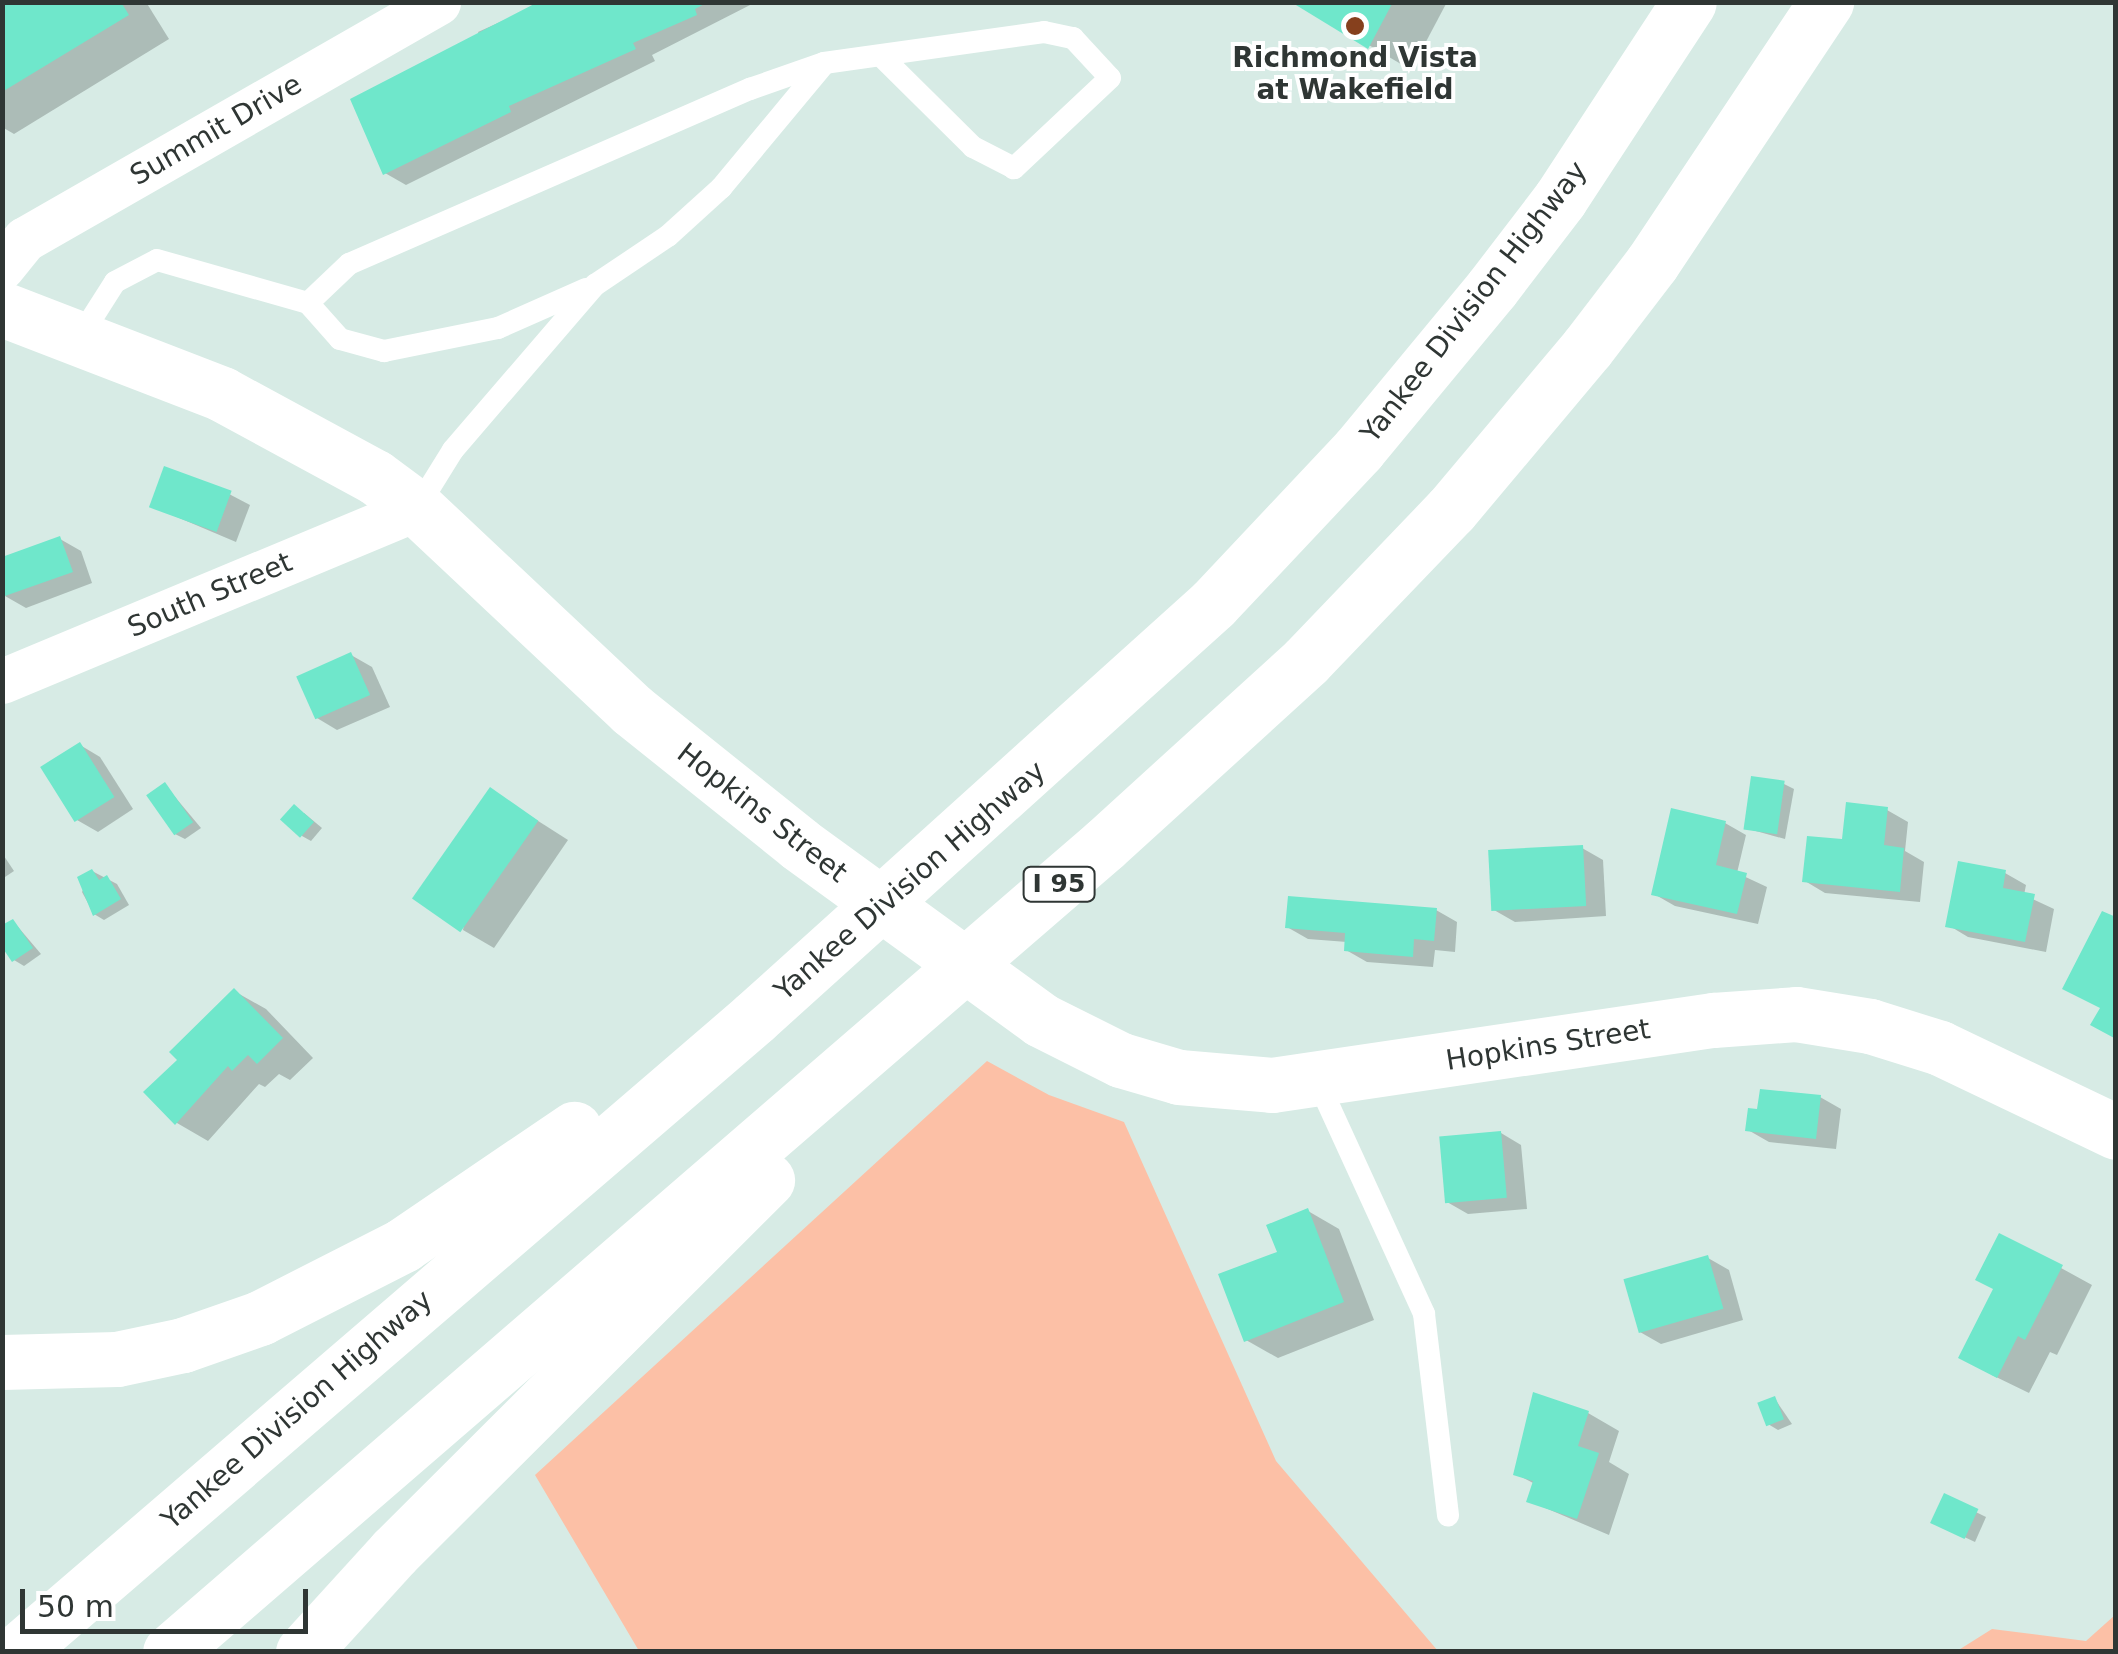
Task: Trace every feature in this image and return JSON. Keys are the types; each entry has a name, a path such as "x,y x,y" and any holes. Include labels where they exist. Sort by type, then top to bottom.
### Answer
{"main road":[{"name":"Yankee Division Highway","path":"18,1652 1000,801 1213,604 1380,425 1560,199 1689,2"},
{"name":"I 95","path":"170,1652 1104,846 1306,660 1521,431 1652,263 1826,2"},
{"name":"Hopkins Street","path":"2,309 273,419 350,461 417,508 632,710 799,844 1040,1020 1121,1060 1178,1077 1241,1085 1318,1082 1695,1022 1796,1014 1870,1026 1940,1048 2116,1132"},
{"path":"2,1362 88,1362 182,1345 260,1318 403,1244 533,1160 1000,801"},
{"path":"302,1652 394,1552 1104,846"}],"street":[{"name":"Summit Drive","path":"2,267 24,240 438,2"},
{"name":"South Street","path":"2,682 417,508"}],"lane":[{"path":"308,303 349,264 750,88 824,63 1044,32 1073,38 1110,78 1014,168 973,147 881,56"},
{"path":"80,338 115,282 158,260 308,303 340,339 384,351 498,328 596,286 668,236 721,188 824,63"},
{"path":"417,508 454,450 596,286"},
{"path":"1318,1082 1424,1314 1448,1516"}],"shaded area":[{"path":"987,1061 1049,1095 1124,1122 1276,1461 1438,1651 639,1651 535,1475"},
{"path":"2115,1615 2115,1651 1957,1651 1992,1629 2086,1641"}],"building":[{"path":"2,2 121,2 129,15 2,92"},
{"path":"538,2 708,2 695,9 697,15 633,43 636,49 509,106 511,112 383,175 350,99"},
{"name":"Richmond Vista at Wakefield","path":"1291,2 1393,2 1368,49"},
{"path":"164,466 232,491 217,532 149,507"},
{"path":"60,536 73,572 2,597 2,557"},
{"path":"351,652 370,695 315,719 296,676"},
{"path":"80,742 114,797 75,822 40,767"},
{"path":"1751,776 1785,781 1777,834 1743,829"},
{"path":"165,782 193,822 174,835 146,795"},
{"path":"490,787 538,821 460,932 412,898"},
{"path":"1846,802 1888,807 1884,845 1904,848 1900,892 1802,882 1807,836 1842,839"},
{"path":"294,804 314,822 300,838 280,820"},
{"path":"1671,808 1726,821 1716,865 1747,873 1737,914 1651,895"},
{"path":"1583,845 1586,906 1491,911 1488,850"},
{"path":"1958,861 2006,870 2003,888 2035,894 2025,942 1945,927"},
{"path":"92,869 99,880 107,875 121,899 93,916 77,877"},
{"path":"1288,896 1437,908 1434,941 1414,939 1413,957 1344,951 1345,933 1285,928"},
{"path":"2102,911 2116,917 2116,1039 2090,1025 2100,1008 2062,989"},
{"path":"13,919 33,948 12,962 2,947 2,925"},
{"path":"234,988 283,1038 257,1064 248,1055 232,1071 228,1066 175,1125 143,1092 177,1060 169,1052"},
{"path":"1760,1089 1821,1095 1816,1139 1745,1131 1748,1108 1757,1109"},
{"path":"1501,1131 1507,1198 1445,1203 1439,1136"},
{"path":"1308,1208 1344,1302 1244,1342 1218,1274 1277,1252 1266,1225"},
{"path":"1999,1233 2063,1265 2025,1340 2018,1336 1997,1378 1958,1358 1993,1289 1975,1280"},
{"path":"1708,1255 1723,1309 1639,1333 1623,1279"},
{"path":"1533,1392 1589,1411 1578,1446 1599,1453 1577,1519 1526,1502 1533,1481 1513,1475"},
{"path":"1775,1396 1784,1419 1766,1426 1757,1403"},
{"path":"1944,1493 1978,1509 1964,1539 1930,1523"}],"place":[{"name":"Richmond Vista at Wakefield","path":"1355,26"}]}
